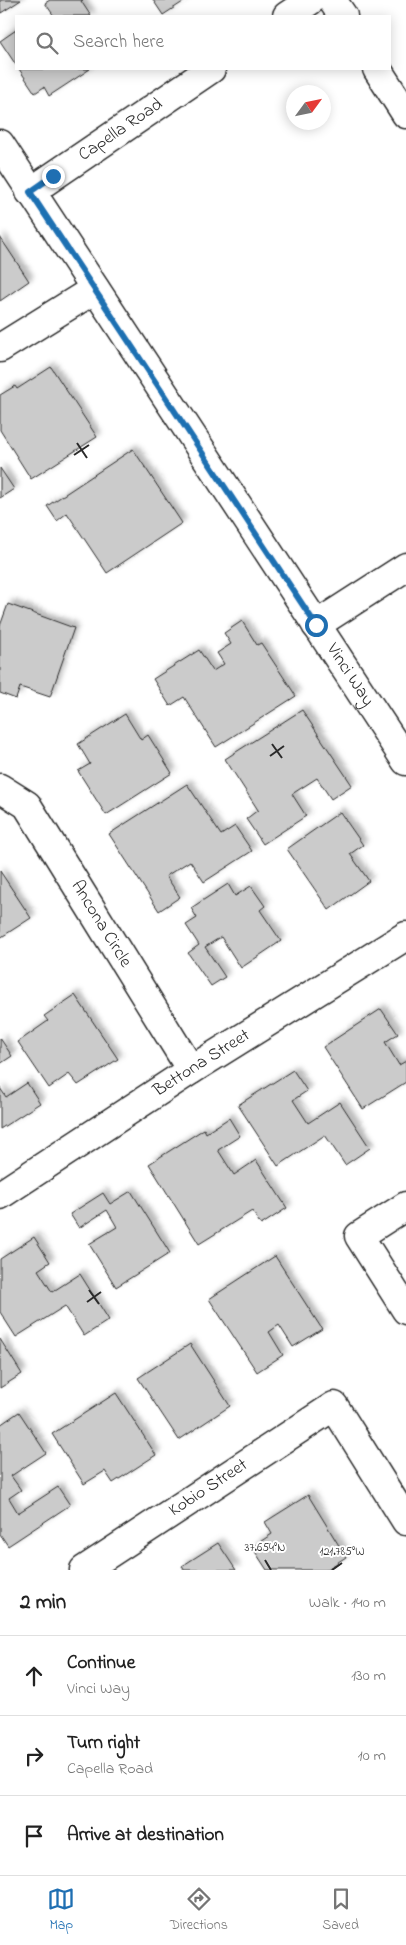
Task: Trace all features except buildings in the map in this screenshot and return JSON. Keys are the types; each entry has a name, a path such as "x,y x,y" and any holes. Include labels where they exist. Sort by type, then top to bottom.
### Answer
{"street":[{"path":"288,15 311,0"},
{"path":"332,0 342,15"},
{"name":"Capella Road","path":"30,192 210,70"},
{"path":"378,70 406,114"},
{"name":"Vinci Way","path":"0,144 406,761"},
{"path":"0,348 95,289"},
{"path":"316,625 406,567"},
{"name":"Ancona Circle","path":"0,788 27,805 191,1070"},
{"name":"Bettona Street","path":"0,1195 191,1070 406,936"},
{"path":"406,1206 359,1236 406,1310"},
{"name":"Kobio Street","path":"84,1570 334,1406 406,1522"}],"route":[{"path":"53,176 30,192 316,625"}]}
